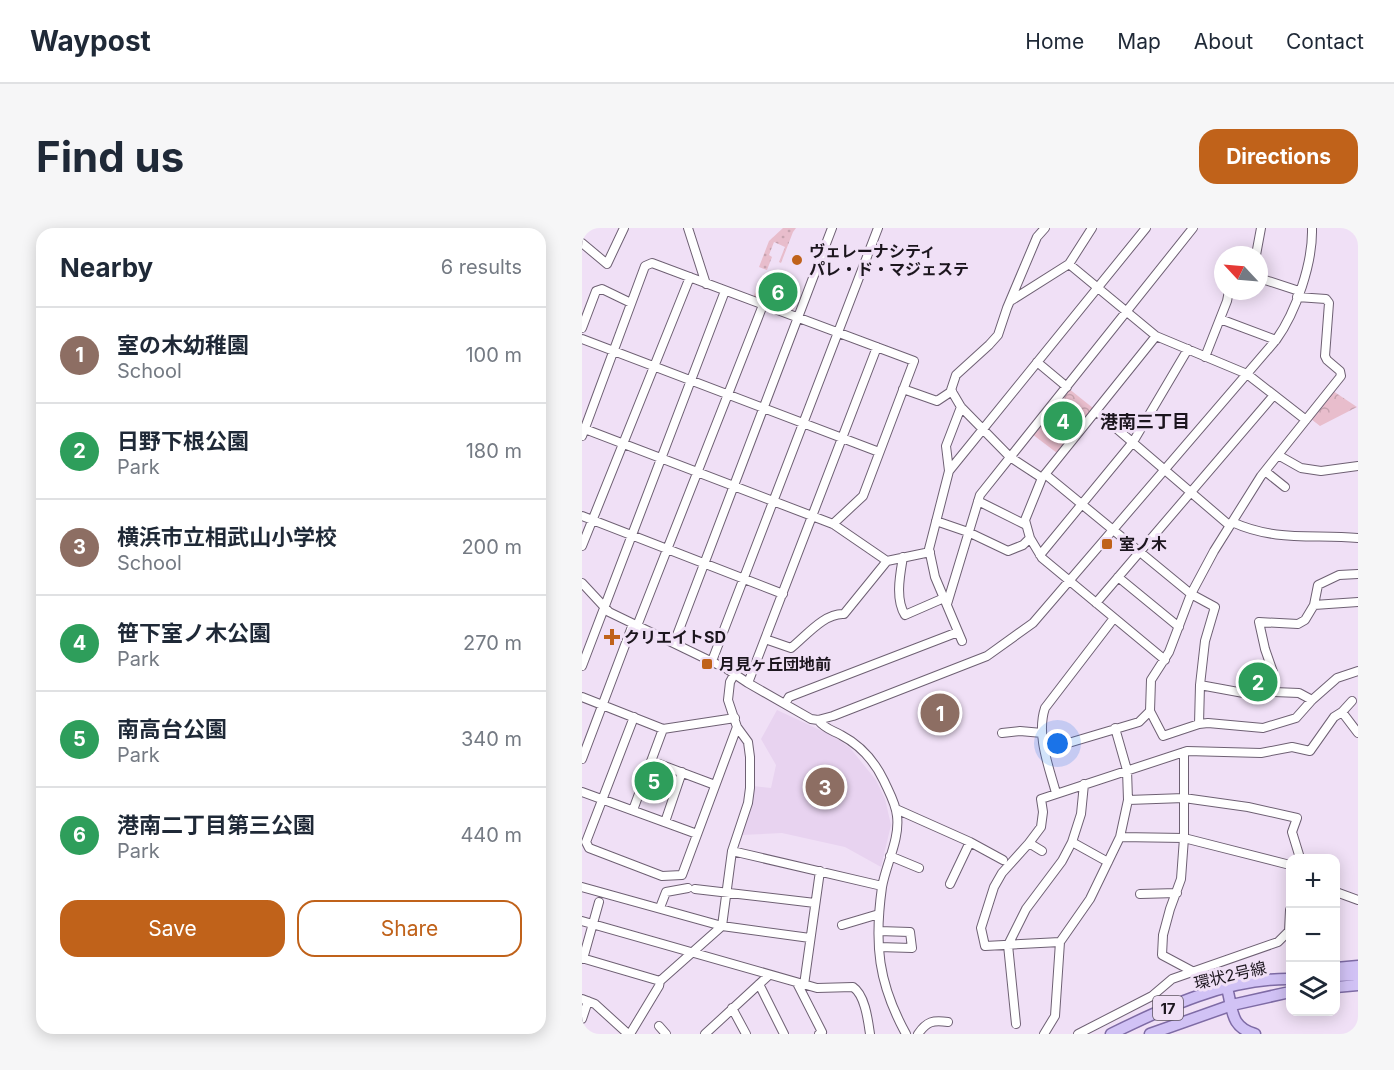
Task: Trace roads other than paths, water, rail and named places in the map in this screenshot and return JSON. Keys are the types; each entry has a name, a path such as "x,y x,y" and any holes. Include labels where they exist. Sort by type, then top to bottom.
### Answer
{"main road":[{"path":"1340,968 1358,966"},
{"path":"1340,976 1358,975"},
{"path":"1278,979 1286,976"},
{"name":"環状2号線","path":"1111,1034 1188,1000 1227,988 1286,979"},
{"path":"1340,987 1358,985"},
{"path":"1227,988 1238,1025 1243,1030 1255,1034"},
{"path":"1340,992 1358,992"},
{"name":"環状2号線","path":"1150,1034 1232,1005 1286,993"}],"street":[{"path":"582,243 607,264 624,228"},
{"path":"688,228 706,284"},
{"path":"674,643 832,228"},
{"path":"712,661 878,228"},
{"path":"1045,228 1037,237 998,335 956,375 952,392 961,407 1010,457 1044,476 1082,504 1191,594 1215,607 1206,641 1200,685 1199,724"},
{"path":"1011,300 1069,264 1092,228"},
{"path":"949,471 1146,228"},
{"path":"945,601 980,495 1193,228"},
{"path":"1258,246 1261,228"},
{"path":"582,583 604,608 735,673 810,719 833,717 987,656 1033,623 1276,340 1287,323 1298,294 1310,252 1312,228"},
{"path":"833,524 863,496 915,361 837,334 652,262 645,266 583,431 833,524 887,561"},
{"path":"1069,264 1156,336 1247,375 1306,420"},
{"path":"582,546 690,277"},
{"path":"1268,282 1298,294 1326,299 1329,303 1325,356 1340,371 1341,376 1265,471 1230,524 1191,594 1165,660 1150,680 1150,711 1164,736 1199,724 1263,728 1296,718 1337,678 1358,671"},
{"path":"582,328 596,291 602,289 631,303"},
{"path":"582,666 584,653 604,608 725,291"},
{"path":"1205,357 1226,300"},
{"path":"582,759 763,305"},
{"path":"1220,319 1276,340"},
{"path":"1156,336 1044,476 1025,520 1030,538 1040,555 1165,660"},
{"path":"582,339 879,452"},
{"path":"748,683 877,347"},
{"path":"1040,555 1133,442 1188,349"},
{"path":"1037,362 1067,387"},
{"path":"903,389 937,401 952,392"},
{"path":"1096,603 1274,395"},
{"path":"961,407 946,446 949,471 930,552 935,577 962,641"},
{"path":"1096,411 1230,524 1285,537 1358,538"},
{"path":"1278,455 1301,468 1321,471 1358,466"},
{"path":"1265,471 1285,487"},
{"path":"978,501 1026,525"},
{"path":"582,516 783,594"},
{"path":"936,521 968,532 1008,551 1023,545 1030,538"},
{"path":"765,639 791,648 828,617 837,613 844,614 887,561 930,552"},
{"path":"903,557 899,584 905,615 945,601"},
{"path":"1270,689 1273,672 1258,622 1298,624 1305,620 1314,605 1318,585 1339,575 1358,574"},
{"path":"1118,578 1179,627"},
{"path":"1314,605 1358,602"},
{"path":"1056,793 1042,733 1045,708 1114,618"},
{"path":"785,704 789,697 958,632"},
{"path":"582,1019 585,1000 595,1004 629,1034 645,1015 660,981 722,926 732,851 748,803 750,788 748,742 736,723 728,700 729,682 735,673"},
{"path":"1200,685 1249,694 1270,689 1274,692 1299,693 1312,700"},
{"path":"582,697 663,729 736,723"},
{"path":"1060,942 985,946 981,928 994,887 1002,873 1041,827 1044,812 1041,799 1184,753 1261,753 1292,747 1310,751 1334,717 1352,702"},
{"path":"1045,750 1139,722 1150,711"},
{"path":"1342,712 1358,733"},
{"path":"634,717 586,842 589,848 662,876 682,875 736,723"},
{"path":"818,720 823,727 841,735 858,747 873,763 896,809 897,828 882,886 879,948 882,978 906,1034"},
{"path":"1044,1034 1055,1016 1060,942 1090,899 1120,837 1128,800 1127,770 1115,728"},
{"path":"633,810 663,729"},
{"path":"1002,733 1020,731 1042,733"},
{"path":"1184,753 1184,838 1181,879 1163,935 1162,955 1192,971"},
{"path":"651,761 715,785"},
{"path":"665,822 682,772"},
{"path":"1016,1024 1008,945 1026,909 1062,861 1072,842 1082,814 1084,784"},
{"path":"582,792 697,834"},
{"path":"1128,800 1184,798 1248,807 1297,818 1292,832 1299,854"},
{"path":"896,809 970,842 1003,861"},
{"path":"1120,837 1184,838 1286,864"},
{"path":"950,884 970,842"},
{"path":"1072,842 1108,862"},
{"path":"1029,843 1042,851"},
{"path":"732,851 882,886"},
{"path":"890,856 919,868"},
{"path":"819,1034 822,1032 801,984 820,871"},
{"path":"582,887 722,926 810,938"},
{"path":"660,907 666,892 692,888 815,903"},
{"path":"1140,894 1177,893"},
{"path":"1340,894 1358,900"},
{"path":"599,902 582,958 660,981"},
{"path":"842,925 879,914"},
{"path":"582,921 691,954 817,988 853,987 858,990 868,1019 870,1034"},
{"path":"879,931 910,932 912,948 879,948"},
{"path":"1078,1034 1152,996 1172,979 1278,942 1286,933"},
{"path":"705,1034 769,975"},
{"path":"759,984 784,1034"},
{"path":"732,1008 746,1034"},
{"path":"918,1034 925,1023 933,1020 948,1022"},
{"path":"659,1026 666,1034"}],"place":[{"name":"ヴェレーナシティ パレ・ド・マジェステ","path":"797,260"},
{"name":"港南二丁目第三公園","path":"778,292"},
{"name":"笹下室ノ木公園","path":"1063,421"},
{"name":"室ノ木","path":"1107,544"},
{"name":"クリエイトSD","path":"612,637"},
{"name":"月見ヶ丘団地前","path":"707,664"},
{"name":"日野下根公園","path":"1258,682"},
{"name":"室の木幼稚園","path":"940,713"},
{"name":"南高台公園","path":"654,781"},
{"name":"横浜市立相武山小学校","path":"825,787"}],"district":[{"name":"港南三丁目","path":"1145,421"}]}
